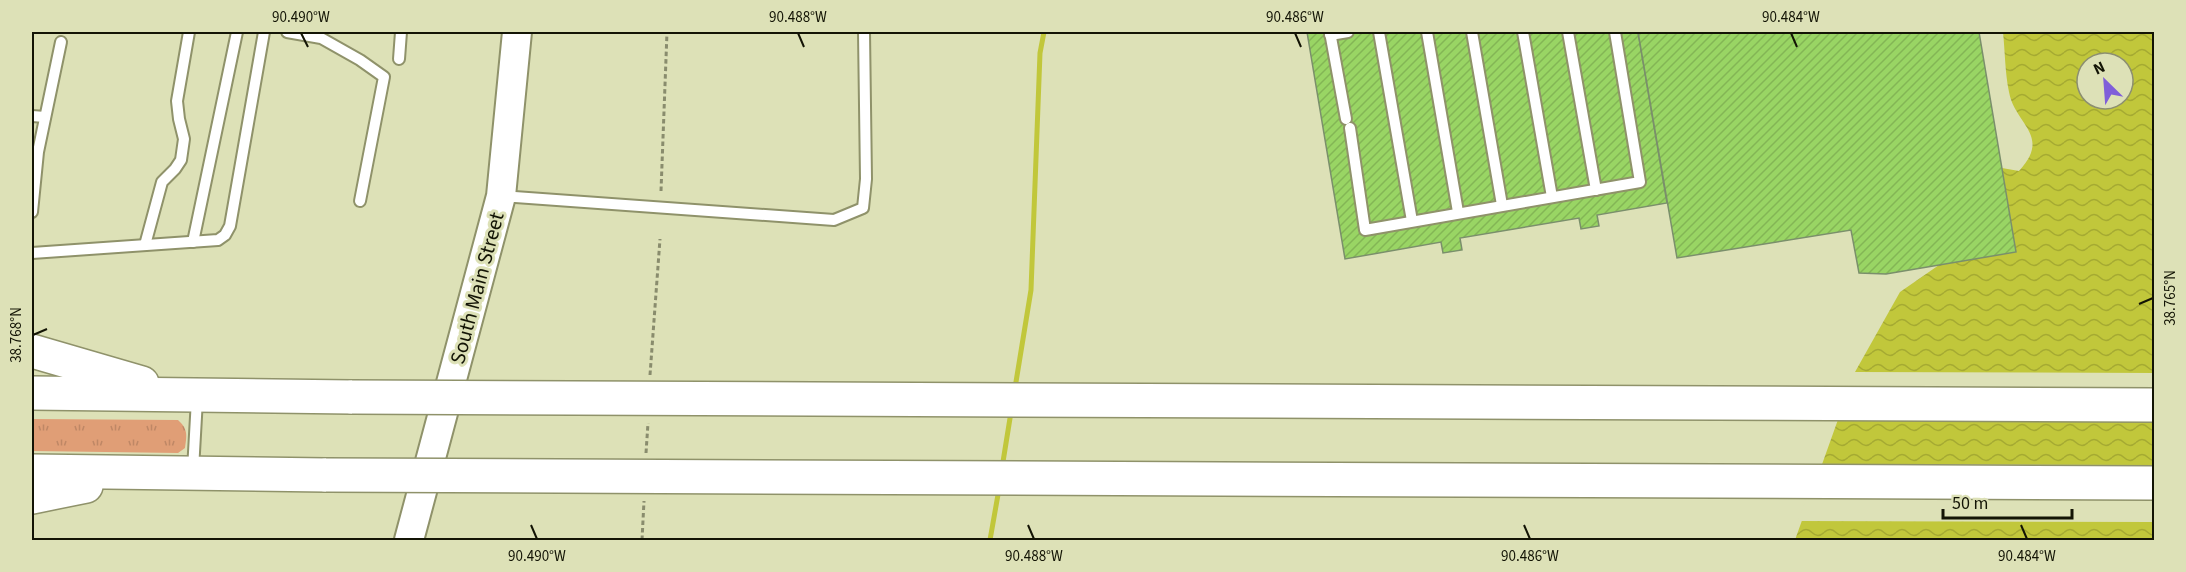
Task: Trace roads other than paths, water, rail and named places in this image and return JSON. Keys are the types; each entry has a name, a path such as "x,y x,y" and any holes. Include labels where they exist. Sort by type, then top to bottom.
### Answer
{"highway":[{"path":"32,351 189,395"},
{"path":"32,393 352,397 2154,405"},
{"path":"32,471 326,475 2154,483"},
{"path":"32,497 155,473"}],"street":[{"name":"South Main Street","path":"409,540 501,196 517,32"}],"lane":[{"path":"145,245 162,182 181,160 184,139 177,101 189,32"},
{"path":"194,242 237,32"},
{"path":"32,253 218,240 225,235 230,226 264,32"},
{"path":"287,32 321,38 360,60 384,77 360,201"},
{"path":"399,59 401,32"},
{"path":"501,196 834,220 863,208 866,179 864,32"},
{"path":"1348,32 1330,33 1348,123 1365,230 1640,182 1615,32"},
{"path":"1379,32 1412,221"},
{"path":"1427,32 1458,212"},
{"path":"1473,32 1502,205"},
{"path":"1523,32 1552,197"},
{"path":"1568,32 1596,190"},
{"path":"32,212 35,174 61,42"},
{"path":"32,116 45,117"},
{"path":"189,395 193,474"}],"water":[{"path":"2003,32 2154,32 2154,540 1795,540 1855,372 1900,292 1939,265 2016,252 2002,168 2019,171 2028,159 2032,139 2013,103 2006,70"}],"waterway":[{"path":"1015,388 1031,290 1040,53 1044,32"},
{"path":"1002,468 1011,412"},
{"path":"990,540 999,489"}]}
